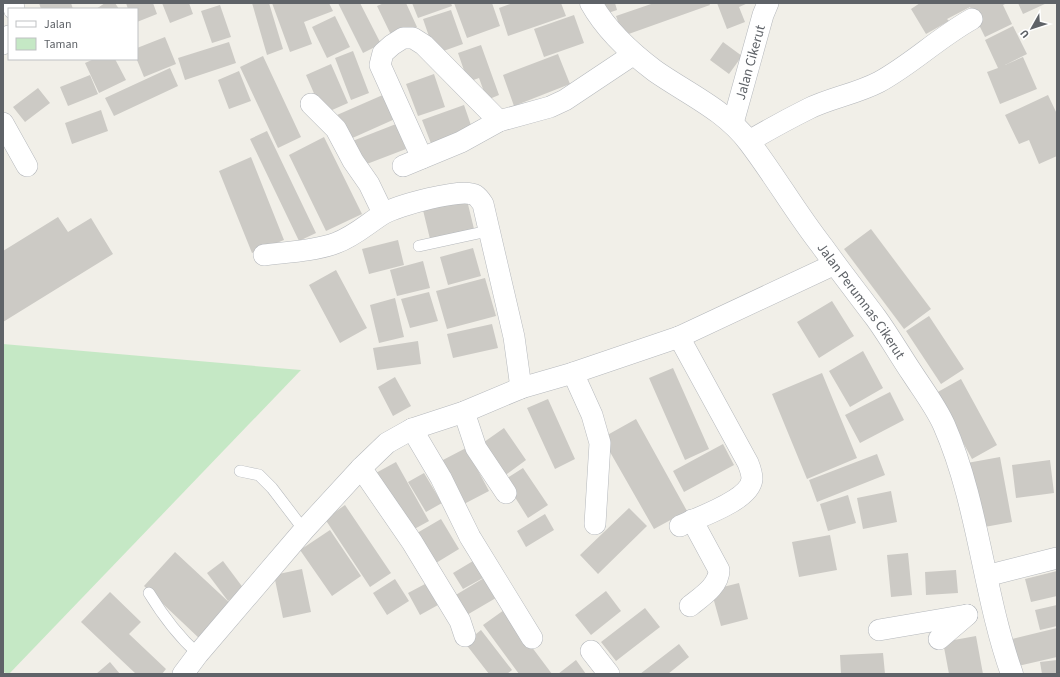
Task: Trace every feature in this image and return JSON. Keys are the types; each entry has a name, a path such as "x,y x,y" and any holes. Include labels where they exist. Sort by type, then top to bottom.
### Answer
{"street":[{"name":"Jalan Perumnas Cikerut","path":"591,3 609,28 634,54 655,71 733,123 749,141 835,264 878,320 930,400 944,424 960,468 993,609 1012,674"},
{"name":"Jalan Cikerut","path":"733,123 762,15 768,3"},
{"path":"749,141 808,109 877,83 905,67 948,33 972,19"},
{"path":"422,158 380,65 384,53 403,38 413,38 424,45 499,121"},
{"path":"403,166 461,142 499,121 565,100 634,54"},
{"path":"311,104 336,129 353,161 369,184 383,214"},
{"path":"3,123 27,166"},
{"path":"264,256 321,247 336,242 353,235 383,214 407,203 464,192 474,194 483,204 515,344 521,388"},
{"path":"184,674 198,654 304,530 361,468 387,443 412,429 464,412 521,388 573,374 679,337 835,264"},
{"path":"679,337 748,463 752,478 749,486 733,501 686,523 719,570 719,577 715,583 690,606"},
{"path":"573,374 592,415 600,443 595,524"},
{"path":"464,412 476,448 506,493"},
{"path":"412,429 441,478 470,537 532,638"},
{"path":"361,468 412,542 460,621 465,636"},
{"path":"986,576 1057,558"},
{"path":"879,630 993,609"},
{"path":"939,639 967,615"},
{"path":"591,651 609,674"}],"lane":[{"path":"419,246 488,231"},
{"path":"240,471 259,475 272,488 304,530"},
{"path":"149,593 162,616 176,633 198,654"}],"green space":[{"path":"3,344 301,370 9,674 3,672"}],"building":[{"path":"39,3 71,3 73,8 41,8"},
{"path":"105,3 115,3 118,8 98,8"},
{"path":"126,3 153,3 157,14 138,22 138,8 128,8"},
{"path":"162,3 189,3 193,14 170,23"},
{"path":"252,3 269,3 283,49 267,55"},
{"path":"272,3 329,3 333,11 304,22 312,44 290,52"},
{"path":"338,3 360,3 381,44 363,53"},
{"path":"384,3 406,3 417,27 393,39 377,6"},
{"path":"412,3 451,3 452,6 418,18"},
{"path":"454,3 492,3 500,26 467,38"},
{"path":"513,3 561,3 566,16 508,36 499,8"},
{"path":"598,3 615,3 617,10 602,15"},
{"path":"654,3 709,3 710,5 623,36 616,16"},
{"path":"717,3 748,3 739,7 745,22 727,29"},
{"path":"920,3 1007,3 1003,5 1012,24 985,37 970,7 947,19 949,21 926,34 911,9"},
{"path":"1018,3 1047,3 1023,14"},
{"path":"220,5 231,37 212,43 201,11"},
{"path":"451,10 463,44 435,54 423,19"},
{"path":"574,15 584,43 544,57 534,29"},
{"path":"335,16 350,47 327,58 312,27"},
{"path":"1013,26 1027,54 1005,65 1023,57 1037,89 1000,104 987,72 998,68 985,40"},
{"path":"165,37 176,64 144,77 137,60 138,48"},
{"path":"229,42 236,63 185,80 178,58"},
{"path":"723,42 742,56 729,74 710,60"},
{"path":"481,45 499,95 487,100 479,78 468,82 458,53"},
{"path":"353,51 369,93 351,100 335,58"},
{"path":"558,54 570,84 514,106 503,75"},
{"path":"263,56 301,137 278,148 240,67"},
{"path":"92,60 116,60 126,80 99,93 85,63"},
{"path":"331,64 348,103 323,114 306,75"},
{"path":"170,68 178,86 114,116 105,98"},
{"path":"239,71 251,101 229,109 218,80"},
{"path":"434,74 445,107 418,116 406,84"},
{"path":"90,75 98,94 68,106 60,87"},
{"path":"38,88 50,103 25,122 13,107"},
{"path":"385,94 395,119 348,140 337,115"},
{"path":"1048,95 1057,114 1057,156 1039,164 1029,140 1019,144 1005,115"},
{"path":"464,105 473,131 432,146 422,120"},
{"path":"101,110 108,131 72,144 65,123"},
{"path":"396,124 406,149 359,167 350,142"},
{"path":"267,131 316,233 299,241 250,139"},
{"path":"324,137 362,214 326,231 289,155"},
{"path":"251,157 284,240 252,253 219,171"},
{"path":"466,196 474,229 430,239 422,206"},
{"path":"58,217 68,232 91,218 113,254 3,322 3,251"},
{"path":"871,229 931,309 904,329 844,249"},
{"path":"398,240 404,265 369,274 362,249"},
{"path":"473,248 481,276 448,285 440,257"},
{"path":"423,261 430,288 397,296 390,270"},
{"path":"336,270 367,328 340,343 309,285"},
{"path":"485,278 496,316 447,329 436,291"},
{"path":"429,292 438,321 410,328 401,299"},
{"path":"395,298 404,337 379,343 370,305"},
{"path":"832,301 854,336 819,358 797,322"},
{"path":"929,316 964,369 941,384 906,331"},
{"path":"492,324 498,348 453,358 447,334"},
{"path":"418,341 421,364 377,370 373,348"},
{"path":"863,351 883,388 850,407 829,371"},
{"path":"673,368 709,449 685,460 649,378"},
{"path":"822,373 857,458 807,479 772,394"},
{"path":"395,377 411,406 393,416 378,387"},
{"path":"961,379 997,445 972,459 936,393"},
{"path":"890,392 904,420 860,443 845,415"},
{"path":"548,399 575,459 555,469 527,408"},
{"path":"636,419 687,511 654,529 602,438"},
{"path":"504,428 526,460 500,479 477,447"},
{"path":"723,444 734,465 684,492 673,471"},
{"path":"466,448 489,491 464,504 441,461"},
{"path":"877,454 885,475 817,502 809,480"},
{"path":"1000,457 1012,522 979,528 967,463"},
{"path":"1050,460 1054,493 1016,498 1012,465"},
{"path":"396,462 429,521 407,533 374,474"},
{"path":"523,468 548,505 528,518 504,480"},
{"path":"424,473 442,503 426,512 408,482"},
{"path":"891,491 897,522 863,529 857,498"},
{"path":"848,495 856,523 828,531 820,504"},
{"path":"345,505 391,573 370,587 325,519"},
{"path":"629,508 647,526 598,574 580,555"},
{"path":"545,514 554,530 526,547 517,531"},
{"path":"441,519 459,549 436,563 417,533"},
{"path":"330,530 361,576 332,596 300,550"},
{"path":"830,535 837,570 799,577 792,542"},
{"path":"175,552 233,606 201,640 144,586"},
{"path":"908,553 912,595 891,597 887,555"},
{"path":"223,561 244,589 228,601 207,573"},
{"path":"473,561 483,578 463,589 453,573"},
{"path":"302,569 311,612 283,618 274,575"},
{"path":"956,570 958,593 926,595 925,572"},
{"path":"1057,571 1057,596 1031,602 1025,579"},
{"path":"489,575 501,595 460,619 449,599"},
{"path":"395,579 409,601 387,615 373,593"},
{"path":"739,583 748,619 721,626 711,590"},
{"path":"425,584 438,605 420,615 408,593"},
{"path":"606,591 621,611 591,635 575,615"},
{"path":"110,592 141,622 129,634 166,669 162,674 136,674 81,622"},
{"path":"1057,605 1057,626 1040,630 1035,610"},
{"path":"645,608 660,627 616,661 601,642"},
{"path":"504,610 552,674 519,674 483,625"},
{"path":"1057,628 1057,657 1018,666 1012,639"},
{"path":"481,630 512,670 507,674 489,674 465,643"},
{"path":"976,636 983,674 949,674 943,642"},
{"path":"679,644 689,657 668,674 640,674"},
{"path":"883,653 885,674 841,674 840,655"},
{"path":"576,660 586,674 558,674"},
{"path":"1057,660 1057,674 1042,674 1040,662"},
{"path":"110,662 120,674 96,674"}]}
